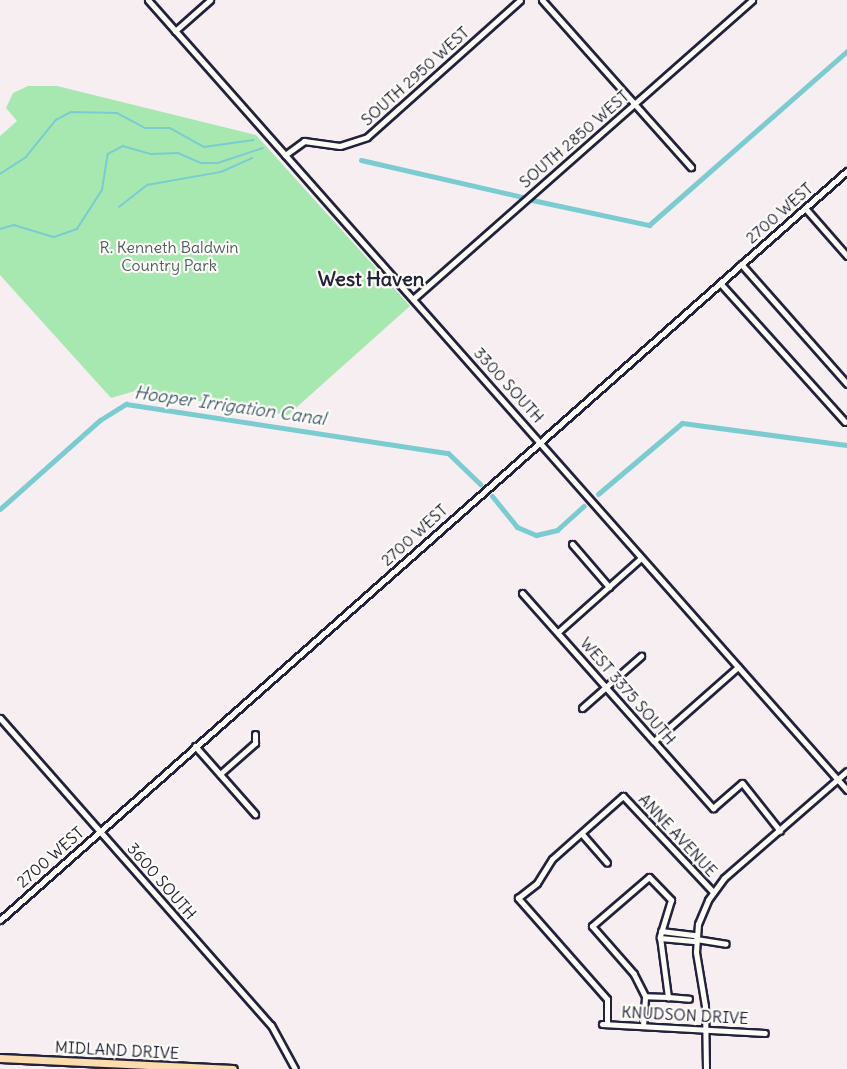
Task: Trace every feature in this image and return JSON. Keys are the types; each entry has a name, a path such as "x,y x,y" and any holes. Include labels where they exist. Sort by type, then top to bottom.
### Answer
{"main road":[{"name":"MIDLAND DRIVE","path":"0,1058 233,1069"}],"street":[{"name":"3300 SOUTH","path":"148,0 847,790"},
{"path":"176,31 210,0"},
{"name":"SOUTH 2950 WEST","path":"285,155 304,141 340,146 368,137 520,0"},
{"path":"542,0 691,167"},
{"name":"SOUTH 2850 WEST","path":"413,299 752,0"},
{"name":"2700 WEST","path":"0,920 847,171"},
{"path":"805,208 847,256"},
{"path":"741,264 847,384"},
{"path":"720,283 844,422"},
{"path":"572,544 609,586"},
{"path":"558,632 642,558"},
{"name":"WEST 3375 SOUTH","path":"522,593 713,808 742,783 780,831"},
{"path":"582,708 641,656"},
{"path":"654,741 738,666"},
{"name":"3600 SOUTH","path":"0,718 271,1025 295,1069"},
{"path":"220,774 255,742 255,734"},
{"path":"195,746 255,814"},
{"path":"706,1069 706,1029 696,939 713,892 741,864 847,771"},
{"name":"ANNE AVENUE","path":"582,834 623,796 713,892"},
{"path":"582,834 607,863"},
{"name":"KNUDSON DRIVE","path":"582,834 518,898 607,999 604,1024 765,1034"},
{"path":"643,1026 645,996 637,979 592,926 649,877 671,900 661,934 668,996"},
{"path":"661,934 726,944"},
{"path":"645,996 689,999"},
{"path":"55,1059 56,1069"}],"green space":[{"name":"R. Kenneth Baldwin Country Park","path":"28,86 57,86 256,135 410,306 288,415 135,391 111,398 0,275 0,136 17,121 6,108 13,93"}],"waterway":[{"path":"532,200 649,225 847,51"},
{"path":"0,174 26,157 56,120 71,112 117,113 145,128 170,128 204,147 254,140"},
{"path":"0,229 14,225 54,237 77,229 102,190 108,154 123,146 151,154 178,153 202,163 218,163 263,148"},
{"path":"119,207 147,185 221,172 252,158"},
{"path":"361,160 522,197"},
{"name":"Hooper Irrigation Canal","path":"0,509 100,420 126,404 448,453 480,484"},
{"name":"Hooper Irrigation Canal","path":"598,494 682,423 847,445"},
{"name":"Hooper Irrigation Canal","path":"492,496 517,527 536,535 557,530 584,506"}],"district":[{"name":"West Haven","path":"371,278"}]}
